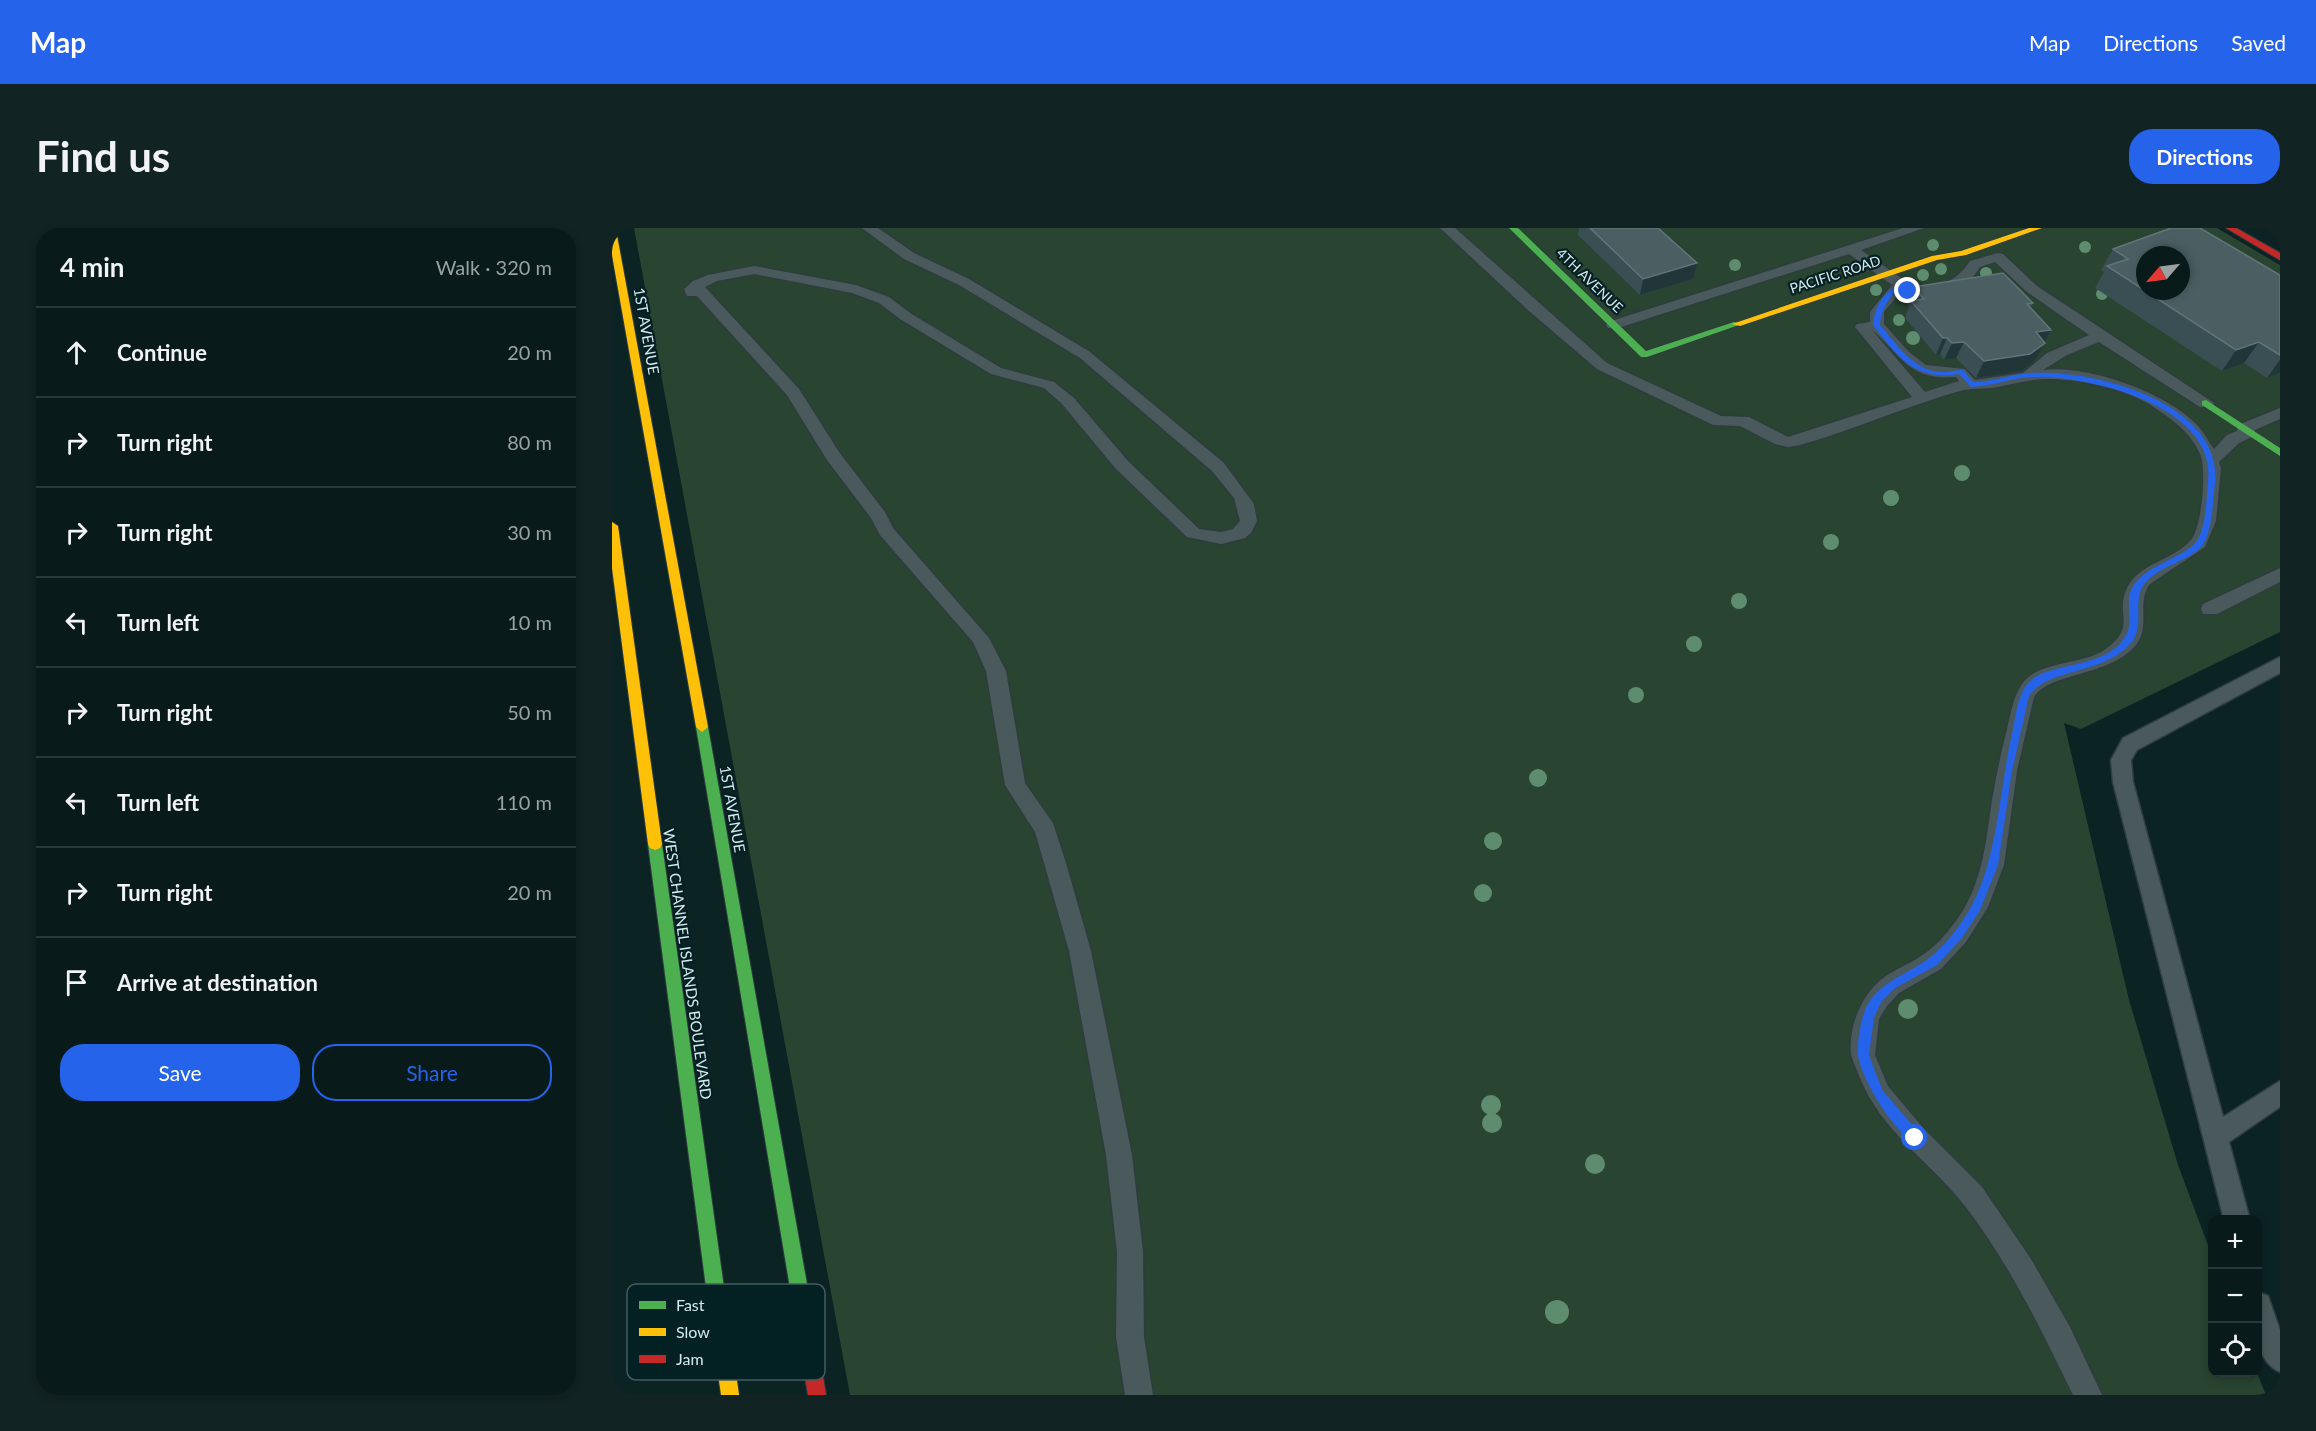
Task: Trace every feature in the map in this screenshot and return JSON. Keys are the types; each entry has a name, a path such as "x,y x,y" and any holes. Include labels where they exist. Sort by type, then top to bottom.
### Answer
{"street":[{"name":"4TH AVENUE","path":"1513,228 1644,355"},
{"name":"PACIFIC ROAD","path":"1644,355 1935,258 1963,253 2038,228"},
{"path":"2230,228 2280,257"},
{"name":"1ST AVENUE","path":"612,230 695,688 798,1284"},
{"path":"2206,403 2280,453"},
{"name":"WEST CHANNEL ISLANDS BOULEVARD","path":"613,531 715,1284"},
{"name":"WEST CHANNEL ISLANDS BOULEVARD","path":"728,1380 730,1395"},
{"name":"1ST AVENUE","path":"814,1380 817,1395"}],"lane":[{"path":"869,228 909,256 964,282 1085,355 1218,467 1234,487 1248,511 1251,523 1248,533 1239,543 1226,546 1213,544 1193,533 1122,465 1068,400 1048,385 996,371 905,316 884,300 856,289 754,270 731,273 698,284 691,289 693,297 715,307 793,392 833,456 879,516 886,531 980,638 996,671 1015,785 1045,829 1080,951 1119,1155 1131,1252 1130,1337 1139,1395"},
{"path":"1448,228 1534,309 1602,366 1719,421 1743,421 1775,439 1788,442 1971,384 1985,384 2030,375 2072,376 2143,394 2171,411 2192,429 2211,461 2213,468 2207,521 2199,543 2144,579 2134,591 2134,623 2129,640 2109,656 2086,667 2033,683 2025,695 2007,771 1993,865 1977,907 1958,935 1933,962 1892,985 1879,998 1868,1016 1864,1034 1863,1055 1879,1094 1915,1138 1973,1196 2021,1269 2060,1337 2088,1395"},
{"path":"1612,325 1917,228"},
{"path":"1851,249 1884,275 1902,285 1924,288 1944,284 1959,273 1963,253"},
{"path":"1971,384 1960,372 1940,375 1920,370 1909,363 1876,325 1877,312 1895,289 1930,292 1948,290 1970,275 1976,264 1998,257 2032,289 2140,364 2157,370 2206,403"},
{"path":"1876,325 1862,327 1922,399"},
{"path":"2030,375 2035,368 2069,349 2100,336"},
{"path":"2211,461 2233,439 2280,413"},
{"path":"2210,609 2280,574"},
{"path":"2236,1215 2217,1135 2123,782 2121,760 2130,744 2280,664"},
{"path":"2217,1135 2280,1093"},
{"path":"2262,1323 2280,1358"}],"green space":[{"path":"634,228 2217,228 2280,265 2280,632 2081,729 2064,723 2129,1000 2178,1165 2208,1245 2208,1377 2259,1377 2266,1395 850,1395"}],"building":[{"path":"1590,228 1658,228 1697,263 1643,279"},
{"path":"2171,228 2200,228 2280,275 2280,355 2259,342 2236,350 2159,300 2190,300 2190,246 2136,246 2136,285 2107,266 2128,259 2113,249"},
{"path":"2003,273 2033,303 2027,304 2051,330 2036,332 2045,343 2030,354 1984,361 1964,342 1952,343 1947,338 1943,338 1911,301 1924,299 1913,287"}],"traffic: fast":[{"path":"1513,228 1644,355 1737,324"},
{"path":"2206,403 2280,453"},
{"path":"702,727 798,1284"},
{"path":"655,844 715,1284"}],"traffic: slow":[{"path":"1737,324 1935,258 1963,253 2038,228"},
{"path":"612,230 702,727"},
{"path":"612,526 655,844"},
{"path":"728,1380 730,1395"}],"traffic: jam":[{"path":"2230,228 2280,257"},
{"path":"814,1380 817,1395"}],"route":[{"path":"1908,291 1895,289 1888,296 1877,312 1876,325 1909,363 1920,370 1940,375 1960,372 1971,384 1985,384 2030,375 2072,376 2143,394 2171,411 2192,429 2208,453 2213,468 2207,521 2199,543 2144,579 2134,591 2134,623 2129,640 2109,656 2086,667 2033,683 2025,695 2007,771 1993,865 1977,907 1958,935 1933,962 1892,985 1879,998 1868,1016 1863,1055 1870,1074 1879,1094 1915,1138"}]}
